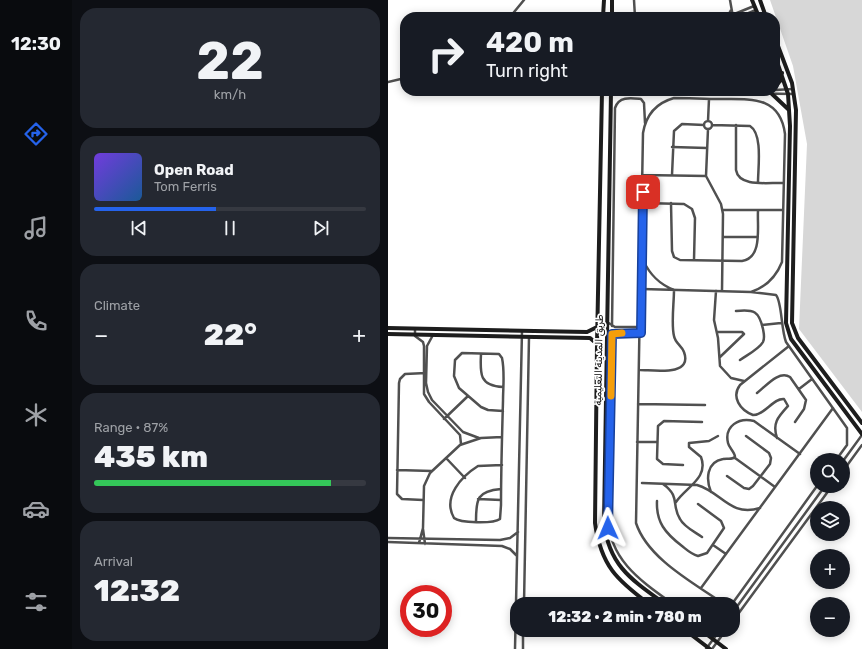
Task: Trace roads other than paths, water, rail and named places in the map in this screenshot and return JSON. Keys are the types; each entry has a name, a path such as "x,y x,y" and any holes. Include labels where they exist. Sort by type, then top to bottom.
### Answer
{"street":[{"path":"514,12 524,0"},
{"path":"603,12 604,0"},
{"path":"612,0 612,12"},
{"path":"634,0 635,12"},
{"path":"730,0 731,10"},
{"path":"752,0 757,12"},
{"path":"760,0 764,12"},
{"path":"744,12 755,8"},
{"path":"748,12 755,8"},
{"path":"780,52 793,89 796,126 792,313 795,330 862,423"},
{"path":"780,68 787,89 789,111 785,308 789,333 798,349 862,435 849,453"},
{"path":"780,81 782,73"},
{"path":"388,82 400,79"},
{"path":"780,88 793,89"},
{"path":"780,94 794,94"},
{"name":"طريق المدينة التعليمية","path":"602,96 595,509 599,543 607,564 620,581 641,597"},
{"name":"طريق المدينة التعليمية","path":"611,96 603,514 607,539 613,557 628,577 655,597"},
{"path":"774,96 789,111"},
{"path":"612,326 616,108 618,103 625,98 641,99 644,103 643,116 645,124 636,523 638,531 651,550 714,597"},
{"path":"645,124 655,108 667,100 674,98 752,99 764,102 775,110 782,121 785,134 782,262 779,269 768,283 751,292"},
{"path":"709,99 708,121 712,125 750,126 758,134 758,182"},
{"path":"672,175 673,135 678,126 682,124 704,124 708,121"},
{"path":"704,124 708,129 706,176 723,210 722,291"},
{"path":"708,129 712,125"},
{"path":"736,125 736,174 742,181 784,183"},
{"path":"672,147 707,148"},
{"path":"643,175 706,176"},
{"path":"643,202 671,203 688,206 694,213 694,260"},
{"path":"671,203 673,254 680,260 742,261 751,258 756,250 758,211"},
{"path":"723,210 783,210"},
{"path":"788,215 794,215"},
{"path":"723,237 757,237"},
{"path":"599,254 608,254"},
{"path":"642,258 654,278 666,287 674,290"},
{"path":"642,289 772,293 777,296 780,301 781,323 789,346 845,424 848,434 847,445 841,453"},
{"path":"640,370 677,370 684,363 684,352 673,335 674,290"},
{"path":"716,291 714,320 720,366 726,374 733,379 744,381"},
{"path":"736,311 749,310 755,312 760,317 764,335 761,344 740,360"},
{"path":"606,322 612,326 641,327"},
{"path":"762,325 781,323"},
{"path":"388,328 587,332 597,327"},
{"path":"415,329 415,335 423,342 424,346 422,374 424,394 444,419 460,435 460,445"},
{"path":"517,597 522,331"},
{"path":"716,332 742,332 744,334 719,357"},
{"path":"606,336 612,334 641,333"},
{"path":"388,334 590,338 597,344"},
{"path":"612,334 608,517 609,533 616,551 627,568 638,579 663,597"},
{"path":"433,335 427,346 426,388 430,396 463,432 481,438"},
{"path":"524,597 529,337"},
{"path":"777,438 775,425 778,418 788,406 784,399 780,400 760,414 753,415 741,407 736,398 737,389 744,381 789,346"},
{"path":"502,465 478,466 465,478 452,493 452,513 454,518 458,521 476,522 498,520 501,515 502,465 502,437 503,411 503,360 501,356 462,353 456,360 455,380 459,388 484,409 503,411"},
{"path":"481,354 480,370 484,380 492,386 503,387"},
{"path":"423,500 402,499 398,496 397,470 400,379 405,374 426,373"},
{"path":"757,393 777,377 784,374 790,377 805,398 806,403 804,409 795,422"},
{"path":"799,389 812,379"},
{"path":"444,419 468,396"},
{"path":"596,403 605,403"},
{"path":"638,404 705,405"},
{"path":"701,588 833,408"},
{"path":"752,421 753,415"},
{"path":"735,458 735,454 728,442 729,430 738,422 752,421 800,454"},
{"path":"683,465 659,462 656,457 658,426 662,422 702,422"},
{"path":"676,502 701,476 703,465 700,455 689,447 689,443 709,441 718,436"},
{"path":"727,476 747,489 752,487 770,464 771,456 769,453 746,436"},
{"path":"425,544 426,539 423,528 423,500 425,483 432,471 460,445 481,438 502,437"},
{"path":"637,442 657,442"},
{"path":"850,461 862,445"},
{"path":"446,458 465,478"},
{"path":"711,492 707,480 711,467 720,460 735,458 775,487"},
{"path":"397,470 432,471"},
{"path":"642,483 693,485 704,488 736,509 748,510 760,508"},
{"path":"663,484 671,492 676,502 677,512 681,522 702,537"},
{"path":"476,522 476,505 478,499 487,491 501,489"},
{"path":"737,597 812,493"},
{"path":"740,602 820,493"},
{"path":"740,611 827,493"},
{"path":"478,499 501,500"},
{"path":"657,501 658,519 667,535 698,556 704,555 723,530 723,524 698,504"},
{"path":"419,543 423,528"},
{"path":"388,538 500,540 510,538 518,532"},
{"path":"388,542 502,546 510,549 518,557"},
{"path":"713,545 726,554"},
{"path":"515,649 516,637"},
{"path":"523,637 523,649"},
{"path":"694,637 709,648"},
{"path":"710,637 726,649"},
{"path":"709,648 717,643 721,637"},
{"path":"709,648 713,639"}]}
